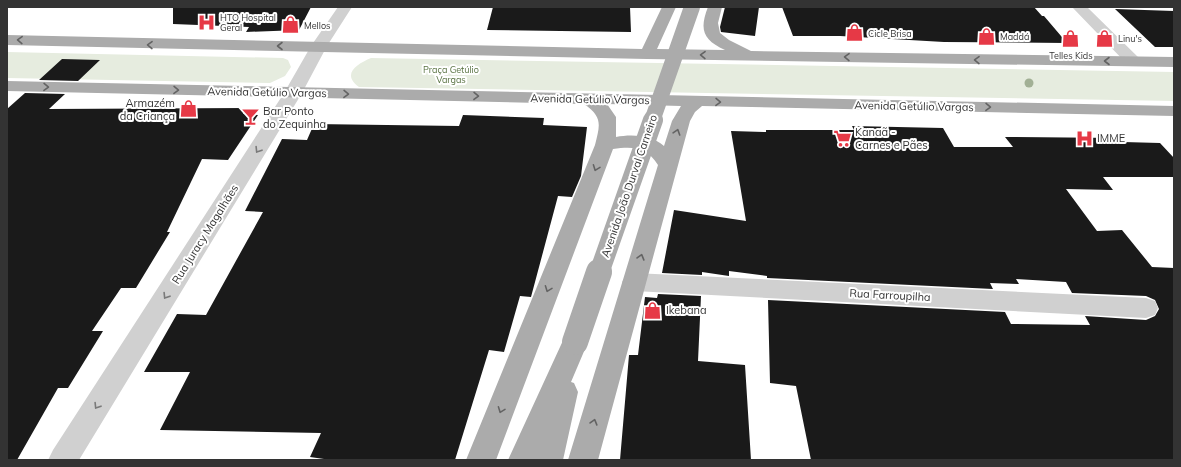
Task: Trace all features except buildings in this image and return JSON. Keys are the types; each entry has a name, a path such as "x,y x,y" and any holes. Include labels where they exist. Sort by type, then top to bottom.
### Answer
{"main road":[{"path":"647,54 663,23 669,7"},
{"name":"Avenida João Durval Carneiro","path":"523,460 575,342 692,7"},
{"path":"715,7 710,25 710,31 715,37 726,45 750,55"},
{"path":"663,23 668,29 673,31 689,33 698,31 710,25"},
{"path":"7,40 647,54 1174,62"},
{"name":"Avenida Getúlio Vargas","path":"7,86 1174,112"},
{"path":"481,460 605,145 609,122 607,115 602,108 588,98"},
{"path":"583,460 667,163 681,121 688,109 697,101"},
{"path":"605,145 620,141 636,141 653,146 663,154 667,163"},
{"name":"Avenida João Durval Carneiro","path":"548,460 575,342"}],"street":[{"name":"Rua Juracy Magalhães","path":"63,460 293,93 319,46 346,7"},
{"path":"1079,7 1133,61"},
{"name":"Rua Farroupilha","path":"634,282 1146,308"}],"green space":[{"path":"7,52 283,58 288,60 291,67 285,76 270,83 7,78"},
{"name":"Praça Getúlio Vargas","path":"371,58 1174,72 1174,101 359,87 351,78 351,74 356,66"}],"place":[{"name":"HTO Hospital Geral","path":"207,22"},
{"name":"Mellos","path":"291,25"},
{"name":"Cicle Brisa","path":"855,33"},
{"name":"Maddá","path":"987,36"},
{"name":"Telles Kids","path":"1071,38"},
{"name":"Linu's","path":"1105,38"},
{"name":"Armazém da Criança","path":"188,109"},
{"name":"Bar Ponto do Zequinha","path":"250,117"},
{"name":"Kanaã - Carnes e Pães","path":"842,138"},
{"name":"IMME","path":"1084,138"},
{"name":"Ikebana","path":"653,310"}]}
